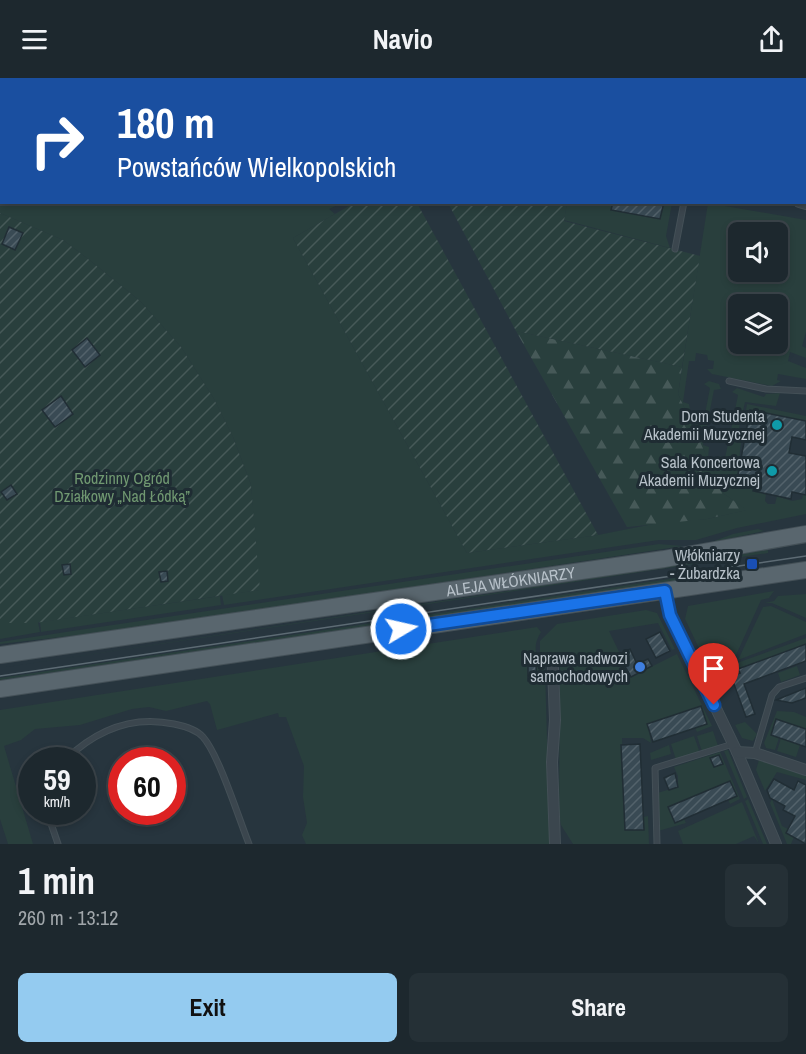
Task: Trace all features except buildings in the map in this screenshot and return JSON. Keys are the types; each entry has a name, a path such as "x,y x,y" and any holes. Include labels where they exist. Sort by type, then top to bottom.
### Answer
{"main road":[{"name":"ALEJA WŁÓKNIARZY","path":"0,655 664,559 806,534"},
{"name":"ALEJA WŁÓKNIARZY","path":"0,689 806,570"}],"street":[{"path":"665,591 670,615 735,748 776,844"},
{"path":"553,668 555,720 552,762 555,844"},
{"path":"735,748 806,770"}],"lane":[{"path":"675,249 684,204"},
{"path":"729,381 766,389 806,392"},
{"path":"755,753 772,695 779,687 806,678"},
{"path":"81,747 95,736 125,724 161,721 194,730 208,744 249,844"},
{"path":"657,844 655,768 735,748"},
{"path":"51,825 58,844"}],"green space":[{"path":"0,204 340,204 329,209 335,214 293,238 467,553 598,535 663,522 707,519 746,510 724,494 708,460 716,462 719,456 725,458 729,439 741,442 737,480 743,482 743,486 766,494 765,501 768,504 775,504 777,496 792,501 802,499 803,494 806,495 806,514 737,528 696,540 659,540 224,605 222,595 259,590 251,485 233,437 214,399 181,347 140,301 63,240 0,213"},
{"path":"352,204 418,204 598,535 467,553 293,238"},
{"path":"449,204 567,204 564,221 700,256 682,367 516,331"},
{"path":"567,204 613,204 612,210 660,219 664,204 672,204 666,236 670,248 564,220"},
{"path":"708,204 806,220 806,332 802,346 806,348 806,358 790,352 788,361 806,368 806,379 778,374 777,380 781,381 772,386 712,374 707,369 713,369 714,361 708,360 707,355 696,353 695,361 689,361 683,402 689,404 691,416 705,414 710,388 704,384 709,381 719,384 721,389 714,390 703,445 709,447 708,459 678,394"},
{"name":"Rodzinny Ogród Działkowy „Nad Łódką”","path":"0,213 63,240 140,301 181,347 214,399 233,437 251,485 260,590 35,623 0,623"},
{"path":"516,331 682,367 678,394 724,494 747,510 707,519 627,527"},
{"path":"737,388 764,397 766,394 780,393 776,406 745,402 737,437 730,435 738,395 732,392"},
{"path":"747,404 806,416 806,421 746,410"},
{"path":"758,529 764,531 709,543 733,534"},
{"path":"659,544 683,546 149,627 0,644 0,642"},
{"path":"768,549 768,553 0,668 712,560"},
{"path":"697,575 698,578 0,680 0,678"},
{"path":"774,591 769,598 761,600 726,677 723,679 727,689 720,692 685,619 688,606"},
{"path":"806,594 806,618 772,603 765,603 774,601 778,596"},
{"path":"220,596 221,605 41,632 40,622"},
{"path":"771,606 806,622 806,634 738,660 763,607"},
{"path":"646,610 657,613 675,649 672,650 658,623 609,631 631,677 677,654 712,726 697,732 695,728 701,706 648,724 651,743 643,738 622,738 625,830 644,829 643,817 648,816 649,844 573,844 561,825 559,813 560,661 545,662 540,652 540,641 557,624"},
{"path":"38,622 40,632 0,639 0,623"},
{"path":"537,627 541,632 536,642 536,651 545,669 550,844 306,844 302,835 307,823 303,797 304,766 286,717 279,717 278,713 217,730 210,704 207,701 166,711 149,707 132,709 80,725 35,729 21,740 4,746 18,793 18,825 27,825 33,844 8,844 0,819 0,710"},
{"path":"806,638 806,644 739,669 740,673 729,677 737,663"},
{"path":"797,666 800,675 781,682 778,673"},
{"path":"777,711 794,712 806,717 806,729 776,719 771,735 779,738 775,750 766,748 764,743"},
{"path":"745,722 757,734 753,741 742,738 735,725"},
{"path":"713,731 718,746 702,752 697,736"},
{"path":"694,736 700,753 676,760 671,744"},
{"path":"781,738 800,745 796,757 777,751"},
{"path":"669,745 671,754 651,760 650,753"},
{"path":"728,750 747,797 744,799 724,751"},
{"path":"720,752 740,799 730,804 728,800 737,796 730,781 668,808 675,822 684,819 686,823 658,831 657,793 678,787 678,776 674,767"},
{"path":"759,760 806,776 806,780 777,772 765,791 756,770"},
{"path":"748,799 767,844 763,844 745,801"},
{"path":"772,799 782,826 788,829 786,833 794,837 791,844 787,844 770,803"},
{"path":"742,802 759,844 754,836 736,844 683,844 678,831"}],"tram line":[{"path":"0,676 806,556"}],"place":[{"name":"Dom Studenta Akademii Muzycznej","path":"777,425"},
{"name":"Sala Koncertowa Akademii Muzycznej","path":"772,471"},
{"name":"Włókniarzy - Żubardzka","path":"752,564"},
{"name":"Naprawa nadwozi samochodowych","path":"640,667"}],"route":[{"path":"401,629 665,591 670,615 676,629 714,705"}]}
